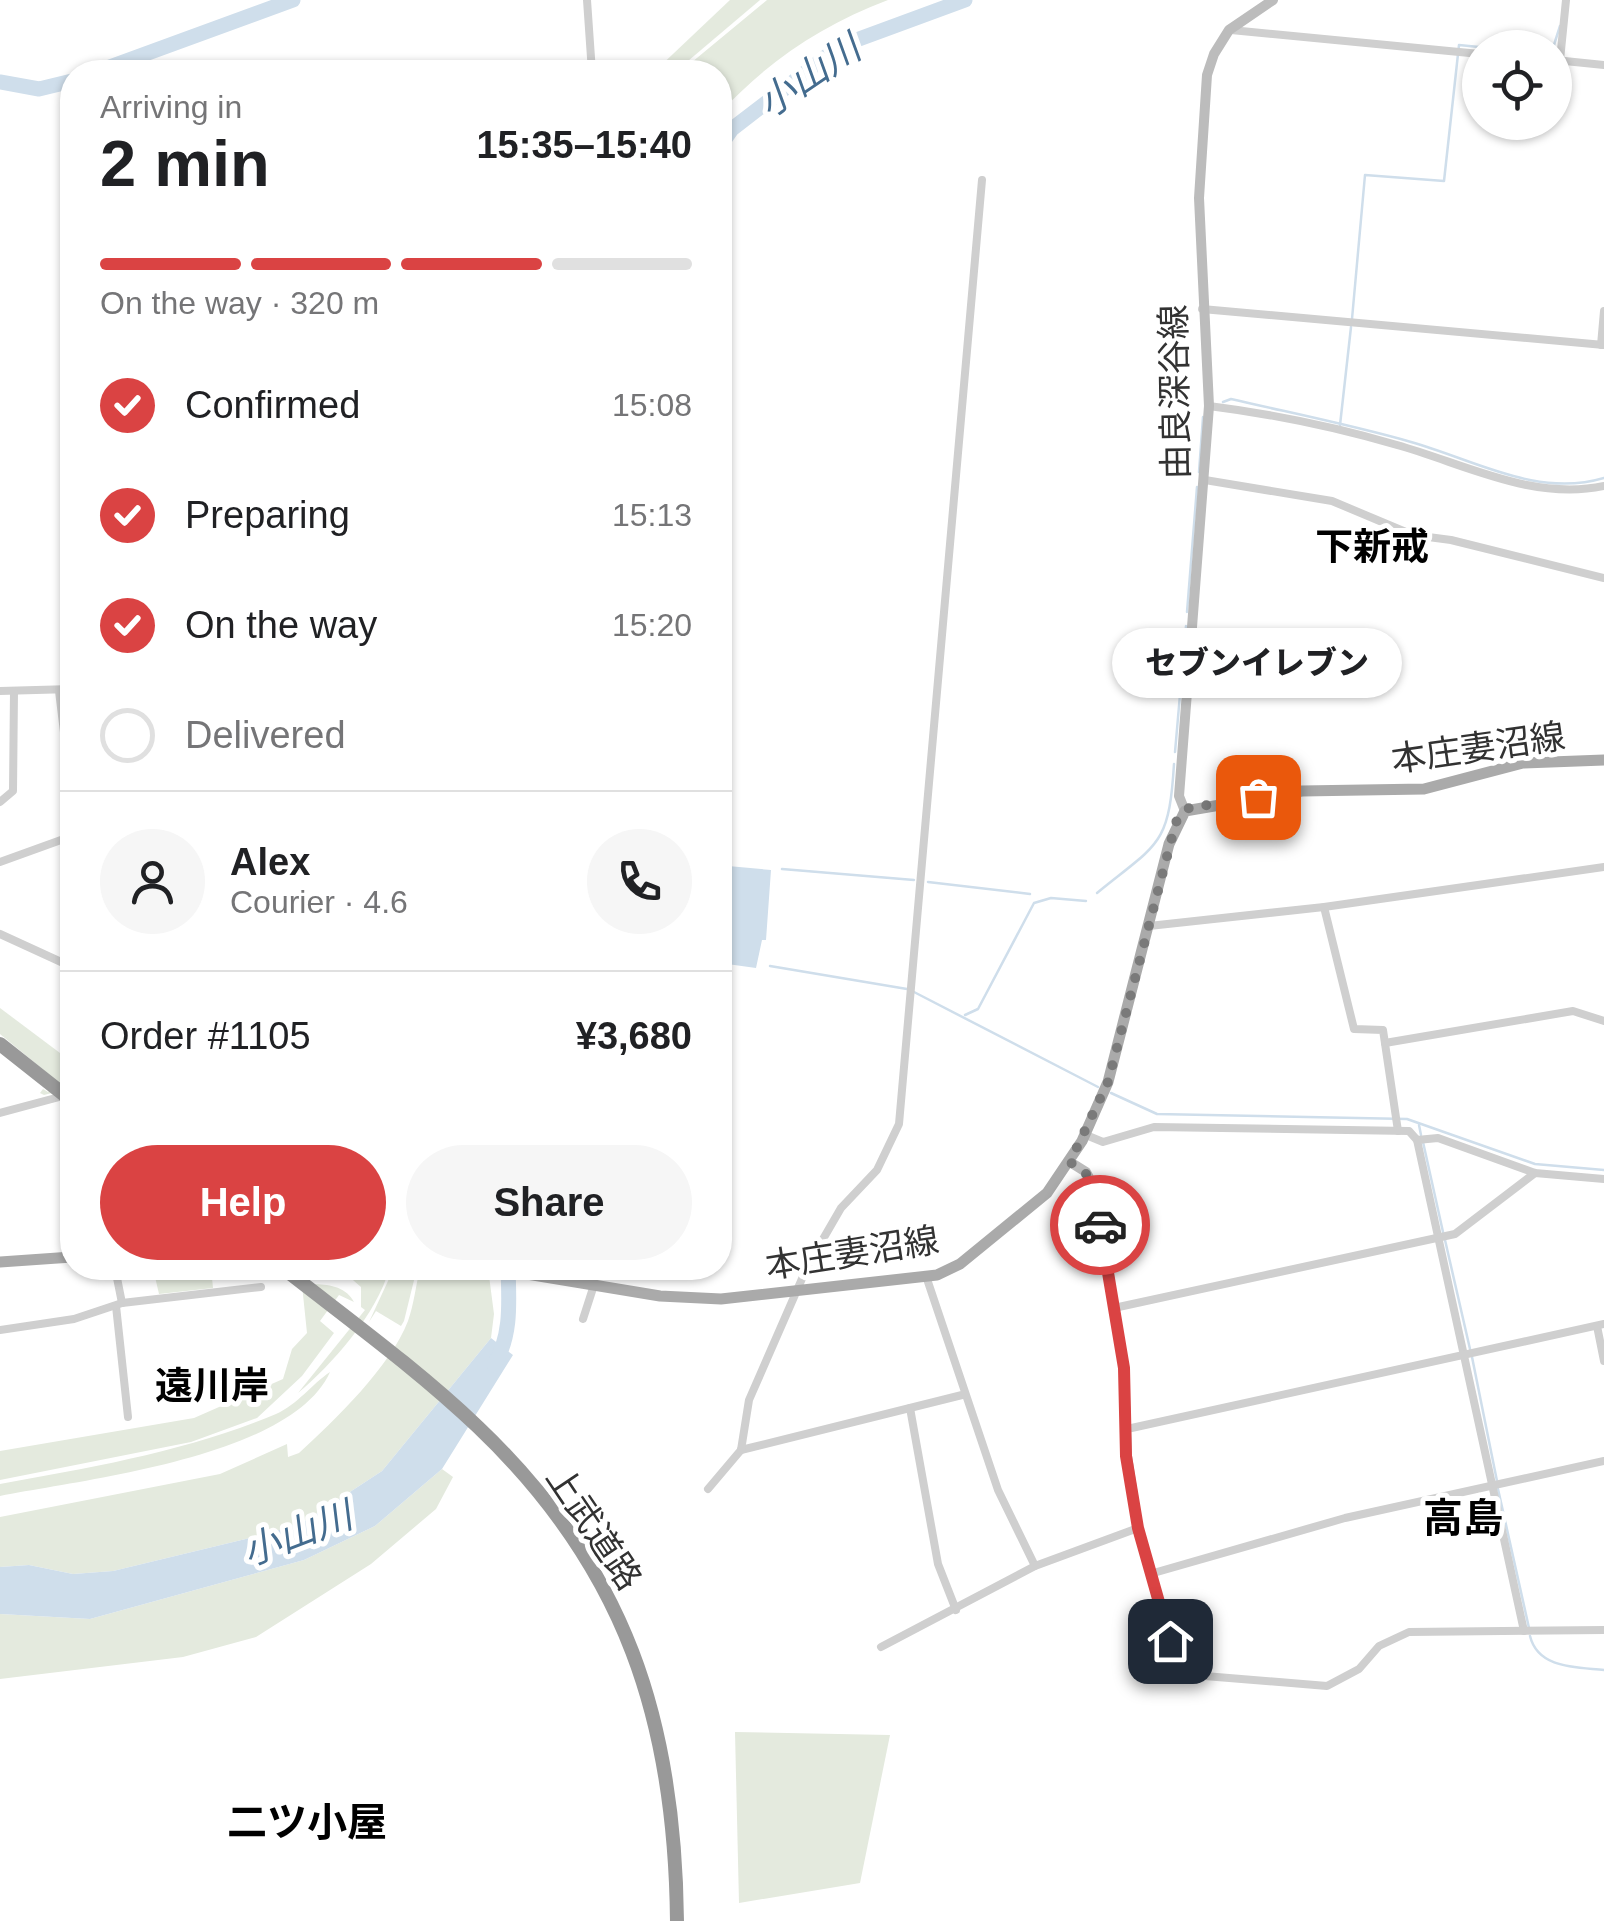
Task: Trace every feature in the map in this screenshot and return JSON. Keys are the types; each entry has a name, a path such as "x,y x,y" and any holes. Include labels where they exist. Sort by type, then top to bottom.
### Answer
{"highway":[{"path":"0,1044 60,1090"},
{"name":"上武道路","path":"298,1280 476,1426 555,1513 590,1566 637,1664 661,1736 674,1817 677,1921"}],"main road":[{"path":"1229,30 1274,0"},
{"name":"由良深谷線","path":"1184,811 1178,796 1209,406 1198,198 1210,63 1229,30"},
{"name":"本庄妻沼線","path":"565,1280 721,1299 926,1276 960,1264 1017,1220 1070,1162 1086,1135 1108,1082 1169,844 1184,811 1302,791 1424,789 1523,764 1604,760"},
{"path":"1070,1162 1086,1172 1093,1185 1126,1389 1126,1456 1138,1528 1180,1674"},
{"path":"0,1262 60,1257"}],"street":[{"path":"587,0 591,60"},
{"path":"1562,30 1566,0"},
{"path":"1229,30 1462,52"},
{"path":"1572,62 1604,65"},
{"path":"708,1489 741,1450 749,1400 796,1291 841,1208 877,1170 895,1138 982,180"},
{"path":"1202,309 1602,345 1604,311"},
{"path":"1209,406 1253,412 1392,444 1536,488 1580,492 1604,486"},
{"path":"1205,480 1332,501 1414,535 1450,540 1604,578"},
{"path":"0,691 58,691 60,706"},
{"path":"0,802 13,791 14,691"},
{"path":"0,862 60,840"},
{"path":"1149,926 1324,908 1604,867"},
{"path":"1324,908 1354,1030 1383,1030 1398,1131"},
{"path":"0,934 60,961"},
{"path":"1385,1043 1574,1011 1604,1021"},
{"path":"0,1113 60,1100"},
{"path":"1086,1135 1103,1142 1154,1127 1412,1132 1417,1140 1524,1631"},
{"path":"1417,1140 1428,1138 1535,1173 1604,1179"},
{"path":"1114,1308 1450,1236 1535,1173"},
{"path":"926,1276 962,1395 998,1490 1035,1566"},
{"path":"116,1280 128,1417"},
{"path":"583,1320 590,1284"},
{"path":"0,1330 74,1319 119,1305 260,1287"},
{"path":"1127,1429 1600,1325 1604,1361"},
{"path":"741,1450 962,1395"},
{"path":"910,1408 938,1564 956,1610"},
{"path":"1150,1574 1345,1518 1604,1461"},
{"path":"882,1647 1035,1566 1138,1528"},
{"path":"1180,1674 1327,1686 1359,1669 1379,1646 1410,1632 1604,1630"}],"shaded area":[{"path":"730,0 760,0 689,60 667,60"},
{"path":"767,0 888,0 797,46 732,101 732,60 694,60"},
{"path":"0,1008 60,1053 60,1091 40,1093 43,1089 48,1092 57,1081 0,1034"},
{"path":"156,1280 212,1280 213,1288 159,1294"},
{"path":"353,1280 385,1280 352,1336 298,1393 365,1310 361,1307 361,1287"},
{"path":"388,1280 414,1280 401,1326 376,1311 369,1322"},
{"path":"417,1280 490,1280 494,1314 491,1338 382,1471 307,1520 271,1533 113,1571 73,1574 29,1565 0,1567 0,1517 220,1474 287,1444 288,1457 299,1453 344,1409 389,1356 408,1321"},
{"path":"302,1285 339,1288 354,1302 339,1295 320,1321 334,1333 302,1376 257,1418 191,1442 0,1480 0,1451 194,1418 283,1379 292,1349 307,1333"},
{"path":"330,1372 308,1401 274,1425 232,1444 132,1472 0,1496 0,1484 140,1456 243,1427 284,1410"},
{"path":"442,1469 453,1477 436,1509 371,1564 256,1637 183,1657 0,1679 0,1614 90,1619 304,1560 375,1526"},
{"path":"735,1732 890,1735 860,1883 739,1903"}],"water":[{"path":"732,866 771,870 766,940 762,940 756,968 732,965"},
{"path":"491,1338 513,1355 442,1469 375,1526 304,1560 90,1619 0,1614 0,1567 29,1565 73,1574 113,1571 271,1533 307,1520 382,1471"}],"waterway":[{"path":"129,60 293,0"},
{"name":"小山川","path":"732,129 840,46 965,0"},
{"path":"1559,30 1560,26"},
{"path":"1352,319 1365,175 1444,181 1459,45 1462,45"},
{"path":"0,82 39,89 60,84"},
{"path":"1340,425 1351,327"},
{"path":"1223,402 1231,399 1366,430 1530,480 1579,483 1604,478"},
{"path":"1199,472 1203,417"},
{"path":"1187,612 1197,487"},
{"path":"1175,752 1186,626"},
{"path":"1097,893 1147,852 1164,828 1174,764"},
{"path":"782,869 914,880"},
{"path":"928,882 1030,894"},
{"path":"965,1015 978,1009 1034,903 1051,898 1086,901"},
{"path":"770,966 907,989"},
{"path":"914,992 1098,1087"},
{"path":"1111,1093 1157,1114 1407,1119 1535,1164 1604,1170"},
{"path":"1419,1125 1421,1135"},
{"path":"1423,1142 1443,1232"},
{"path":"1445,1240 1470,1349"},
{"name":"小山川","path":"494,1365 507,1330 508,1280"},
{"path":"1472,1357 1497,1481"},
{"path":"1498,1489 1529,1628"},
{"path":"1530,1636 1534,1647 1550,1660 1571,1667 1604,1670"}],"way so far":[{"path":"1100,1225 1090,1177 1070,1162 1094,1120 1108,1082 1176,822 1189,808 1258,797"}],"place":[{"name":"セブンイレブン","path":"1258,797"}],"district":[{"name":"下新戒","path":"1372,547"},
{"name":"遠川岸","path":"212,1386"},
{"name":"高島","path":"1463,1518"},
{"name":"二ツ小屋","path":"307,1822"}],"route":[{"path":"1100,1225 1124,1368 1126,1456 1138,1528 1170,1641"}]}
